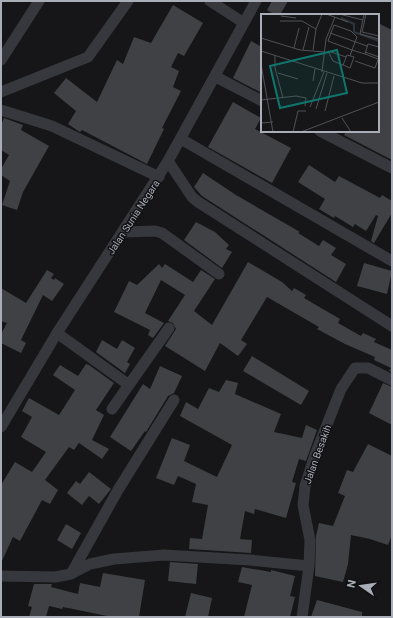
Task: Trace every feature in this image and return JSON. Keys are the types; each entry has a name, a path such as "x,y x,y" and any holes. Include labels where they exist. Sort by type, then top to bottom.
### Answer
{"street":[{"path":"1,60 39,1"},
{"path":"1,92 88,57 128,1"},
{"path":"210,1 244,23"},
{"name":"Jalan Sunia Negara","path":"1,428 57,333 159,177 216,77 256,1"},
{"path":"216,77 261,100"},
{"path":"1,110 52,126 159,177"},
{"path":"322,132 392,168"},
{"path":"181,139 392,261"},
{"path":"168,161 192,197 198,202 333,290 392,326"},
{"path":"124,232 155,231 162,233 219,274"},
{"path":"112,409 169,328"},
{"path":"57,333 129,385"},
{"name":"Jalan Besakih","path":"302,617 309,566 310,540 303,505 305,486 315,455 341,389 355,368 368,368 392,380"},
{"path":"71,574 118,490 174,400"},
{"path":"1,576 55,578 71,574 90,564 98,562 137,556 157,555 250,560 309,566"}],"building":[{"path":"272,1 288,1 281,14 273,14 267,10"},
{"path":"173,5 203,23 184,56 178,53 171,67 179,71 173,87 181,91 162,128 164,129 147,164 82,130 80,132 68,124 76,111 54,93 66,78 97,102 117,60 123,64 134,37 151,43"},
{"path":"379,24 392,30 392,160 344,135 346,132 379,132"},
{"path":"251,41 261,46 261,92 233,78"},
{"path":"233,102 261,118 255,129 291,148 272,183 208,147"},
{"path":"4,118 23,125 21,130 49,146 23,192 17,210 2,205 10,181 1,175 1,169 9,155 1,150 1,125"},
{"path":"309,165 335,182 339,176 380,198 382,195 392,201 392,213 374,243 371,241 378,216 376,215 366,231 355,224 353,227 335,216 334,218 319,209 325,199 298,182"},
{"path":"203,173 236,195 300,232 298,233 319,246 323,240 336,248 331,255 346,264 336,282 202,196 194,187"},
{"path":"196,222 215,232 229,245 226,249 232,252 222,268 184,240"},
{"path":"248,262 282,282 292,291 294,288 306,295 304,298 340,319 338,323 361,336 363,333 376,339 374,342 392,350 392,372 389,371 391,368 374,360 375,357 345,344 317,329 319,327 267,297 241,340 247,344 238,356 220,343 205,371 165,346 176,329 173,323 168,321 185,295 161,280 145,313 164,323 153,338 148,335 150,330 114,312 129,281 137,285 159,264 162,268 165,264 193,282 201,270 215,279 194,311 212,325"},
{"path":"364,263 392,271 387,294 357,286"},
{"path":"47,270 54,274 51,278 54,280 55,278 64,284 52,301 43,295 21,340 26,343 21,353 1,343 1,334 7,323 1,321 1,288 26,303"},
{"path":"102,340 117,349 122,340 135,348 127,362 130,364 125,373 96,352"},
{"path":"252,356 309,391 301,405 243,371"},
{"path":"86,364 114,383 96,410 104,415 92,440 109,449 102,459 79,443 74,450 69,447 45,480 58,490 50,504 42,500 20,541 13,537 1,563 1,485 15,462 32,472 46,452 21,437 32,417 22,411 29,398 59,415 75,390 53,375 60,365 78,376"},
{"path":"160,366 182,376 174,393 168,396 146,432 145,431 131,451 110,437 143,384 150,389"},
{"path":"226,380 238,383 235,394 281,414 274,432 302,438 306,425 317,430 306,461 299,459 292,482 296,483 286,518 255,509 254,514 245,511 240,539 252,540 251,553 189,549 190,538 202,539 208,505 192,502 196,484 178,476 174,485 156,478 172,438 190,445 184,461 217,477 232,445 180,416 186,402 198,409 209,388 219,392"},
{"path":"383,383 392,387 392,425 369,413"},
{"path":"368,444 392,456 392,535 388,545 351,535 348,564 343,582 315,576 316,536 319,523 333,526 345,496 338,493 347,470 353,472"},
{"path":"89,472 111,489 99,504 89,496 82,505 67,493 76,481 80,484"},
{"path":"66,524 81,533 72,549 57,540"},
{"path":"170,562 198,564 196,584 168,581"},
{"path":"242,567 271,572 271,570 295,576 290,596 295,597 290,617 244,617 252,585 238,582"},
{"path":"103,573 145,580 139,617 112,617 63,607 62,609 49,606 46,617 29,617 32,607 28,606 34,584 52,584 51,587 78,594 80,583 100,587"},
{"path":"191,593 212,598 208,617 185,617"},
{"path":"317,600 362,612 362,617 311,617"}]}
